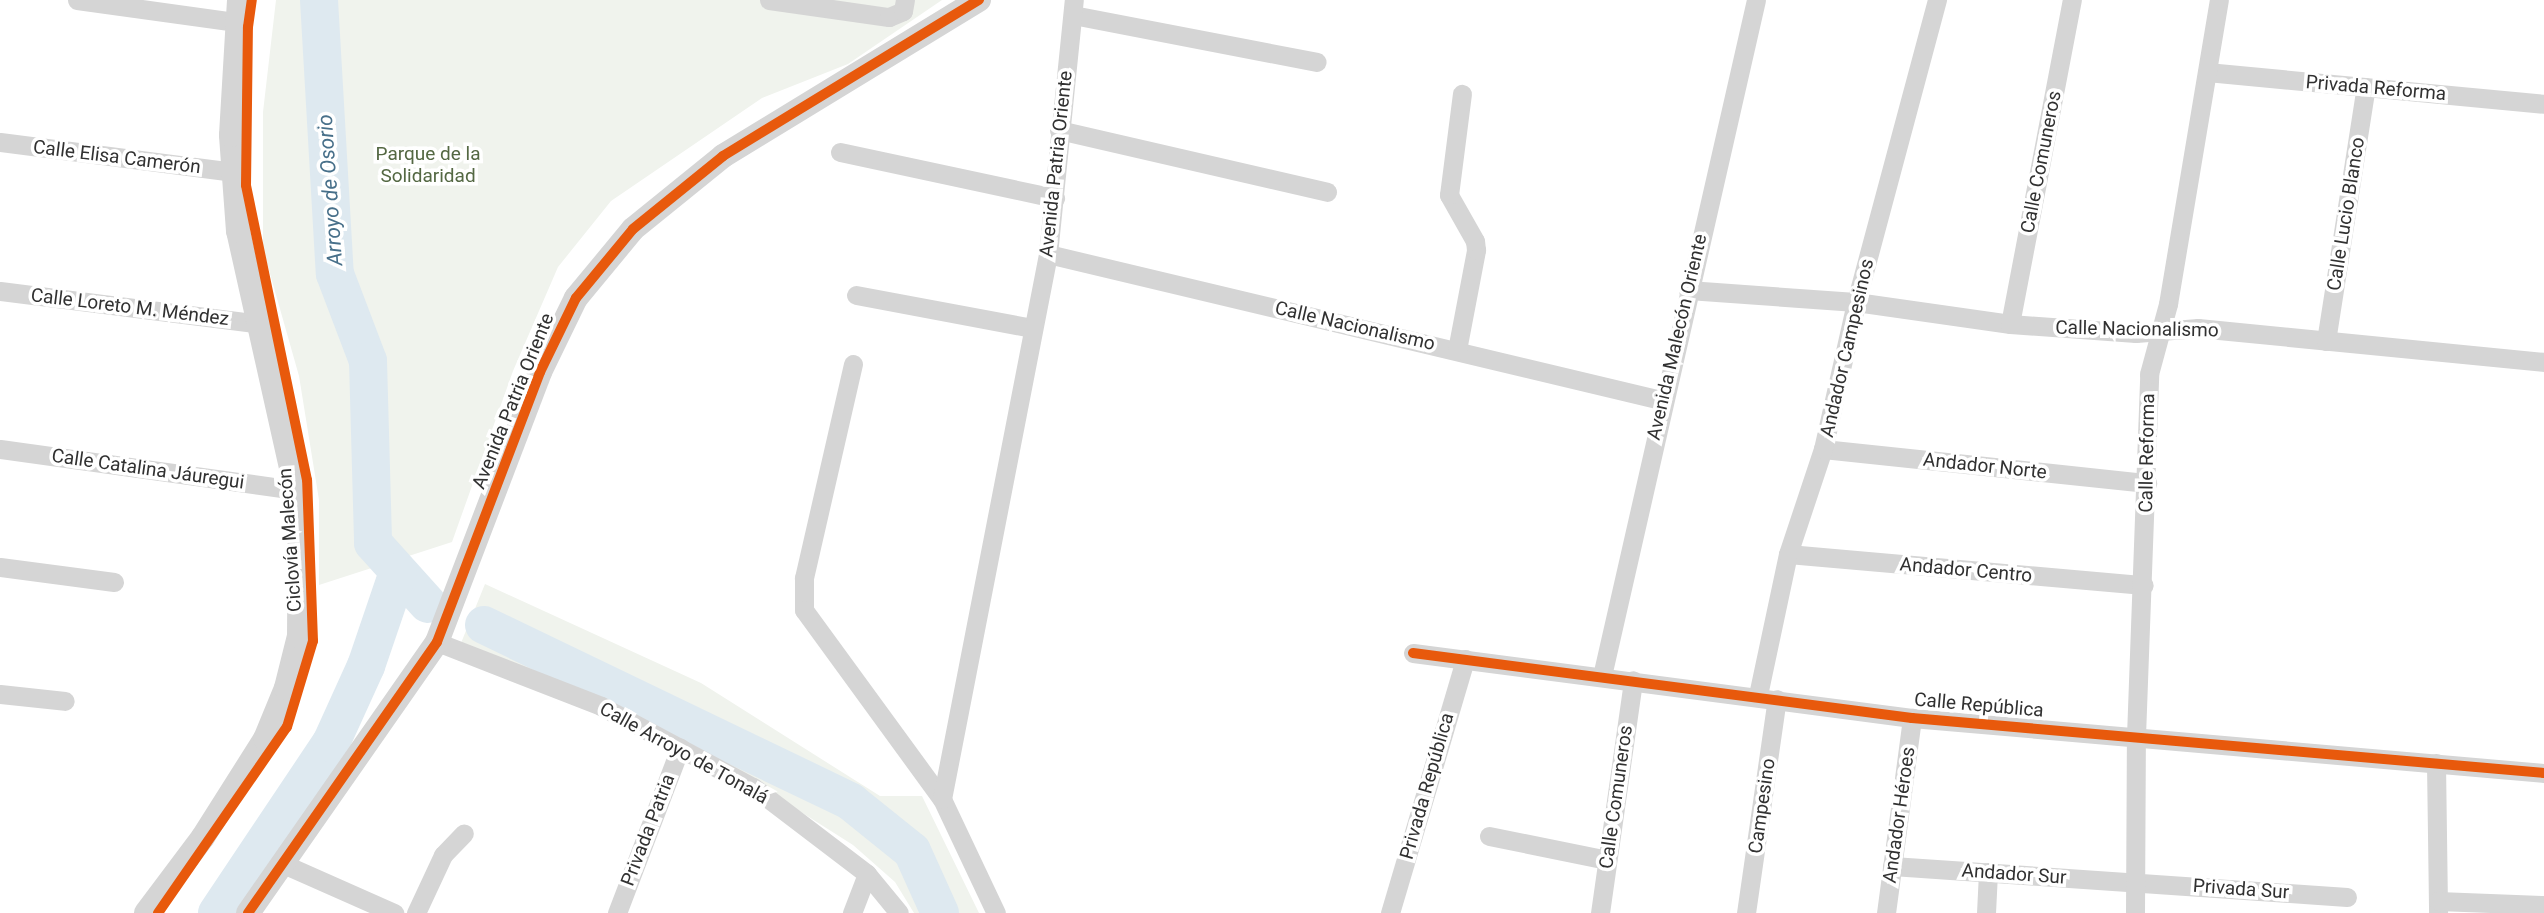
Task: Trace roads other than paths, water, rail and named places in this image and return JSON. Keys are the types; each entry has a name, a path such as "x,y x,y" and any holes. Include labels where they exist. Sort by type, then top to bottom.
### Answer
{"street":[{"path":"77,0 237,11 234,172 238,231 261,324 300,508 299,636 286,688 265,738 203,837 146,913"},
{"path":"769,0 889,17 902,11 905,0"},
{"name":"Avenida Patria Oriente","path":"248,913 437,642 540,372 576,298 633,229 723,156 979,0"},
{"name":"Avenida Malecón Oriente","path":"1602,676 1661,400 1756,0"},
{"name":"Andador Campesinos","path":"1768,697 1788,554 1823,449 1856,302 1937,0"},
{"name":"Calle Comuneros","path":"2010,324 2072,0"},
{"name":"Calle Reforma","path":"2135,913 2136,736 2144,585 2149,374 2161,331 2219,0"},
{"path":"1074,7 1316,62"},
{"name":"Avenida Patria Oriente","path":"942,799 1048,254 1074,7"},
{"name":"Privada Reforma","path":"2207,72 2544,104"},
{"name":"Calle Lucio Blanco","path":"2326,341 2366,87"},
{"path":"1457,350 1476,250 1449,195 1462,94"},
{"path":"1059,130 1327,192"},
{"name":"Calle Elisa Camerón","path":"0,142 234,172"},
{"path":"840,152 1055,198"},
{"name":"Calle Nacionalismo","path":"1048,254 1661,400"},
{"name":"Calle Nacionalismo","path":"1688,290 1856,302 2010,324 2161,331 2198,328 2544,362"},
{"name":"Calle Loreto M. Méndez","path":"0,291 261,324"},
{"path":"856,295 1033,328"},
{"path":"853,364 802,601 810,618 942,799 996,913"},
{"name":"Calle Catalina Jáuregui","path":"0,449 296,489"},
{"name":"Andador Norte","path":"1823,449 2147,483"},
{"name":"Andador Centro","path":"1788,554 2144,585"},
{"path":"0,567 114,582"},
{"name":"Calle Arroyo de Tonalá","path":"437,642 601,706 753,787 867,874 899,913"},
{"name":"Calle República","path":"1413,653 1768,697 1912,718 2544,772"},
{"name":"Privada República","path":"1390,913 1465,659"},
{"name":"Calle Comuneros","path":"1600,913 1633,680"},
{"path":"0,694 65,701"},
{"name":"Campesino","path":"1746,913 1768,697"},
{"name":"Andador Héroes","path":"1886,913 1912,718"},
{"name":"Privada Patria","path":"617,913 680,748"},
{"path":"2436,763 2438,907 2544,905"},
{"path":"416,913 443,855 464,833"},
{"path":"1489,836 1607,860"},
{"path":"281,863 394,913"},
{"name":"Andador Sur","path":"1892,866 2136,882"},
{"path":"1986,913 1988,872"},
{"path":"852,913 867,874"},
{"name":"Privada Sur","path":"2136,882 2347,897"}],"waterway":[{"name":"Arroyo de Osorio","path":"319,0 335,274 368,361 373,543 428,604"},
{"path":"217,913 331,743 366,666 398,572"},
{"path":"484,625 851,802 912,851 940,913"}],"park label":[{"name":"Parque de la Solidaridad","path":"428,165"}]}
